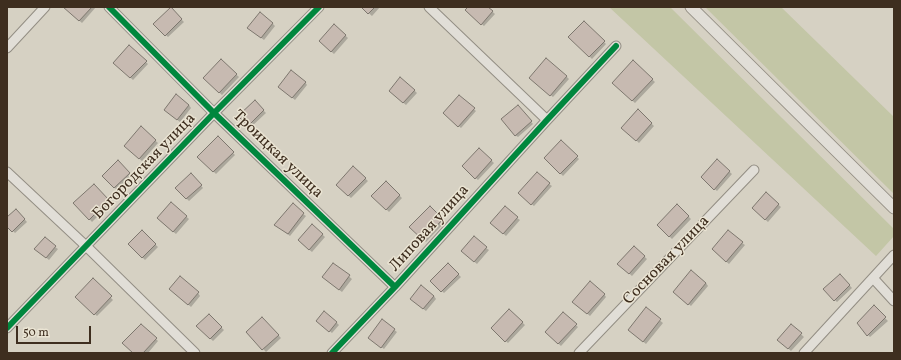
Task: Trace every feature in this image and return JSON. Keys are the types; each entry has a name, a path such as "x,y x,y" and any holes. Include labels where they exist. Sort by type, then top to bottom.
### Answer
{"street":[{"path":"7,48 45,7"},
{"name":"Троицкая улица","path":"109,7 214,113 395,287"},
{"name":"Богородская улица","path":"7,328 214,113 319,7"},
{"path":"429,7 547,120"},
{"path":"691,7 894,208"},
{"name":"Липовая улица","path":"332,353 395,287 616,46"},
{"name":"Сосновая улица","path":"579,353 754,170"},
{"path":"7,172 86,246 195,353"},
{"path":"804,353 894,255"},
{"path":"873,278 894,301"}],"green space":[{"path":"609,7 670,7 894,229 894,236 876,256"},
{"path":"705,7 781,7 894,117 894,194"}],"building":[{"path":"63,7 92,7 79,21"},
{"path":"171,7 182,19 165,36 153,24"},
{"path":"361,7 375,7 368,14"},
{"path":"468,7 488,7 493,11 481,25 465,10"},
{"path":"260,12 273,23 261,38 247,28"},
{"path":"584,21 605,41 589,57 568,37"},
{"path":"334,24 346,35 331,52 319,41"},
{"path":"129,45 147,61 130,78 113,63"},
{"path":"546,58 567,76 550,96 529,78"},
{"path":"221,59 237,74 219,93 203,78"},
{"path":"633,60 653,79 632,101 612,83"},
{"path":"291,70 306,82 292,98 278,87"},
{"path":"400,77 415,90 403,103 389,91"},
{"path":"176,94 189,105 177,120 164,110"},
{"path":"459,95 475,108 458,127 443,113"},
{"path":"255,100 264,110 248,126 238,116"},
{"path":"518,105 532,121 515,136 501,119"},
{"path":"638,109 652,123 636,141 621,128"},
{"path":"141,126 156,140 139,159 124,146"},
{"path":"218,136 234,152 213,172 197,157"},
{"path":"561,140 578,156 560,174 544,158"},
{"path":"479,148 492,160 475,179 462,166"},
{"path":"717,159 730,171 714,190 701,177"},
{"path":"118,160 130,173 114,188 102,176"},
{"path":"353,166 366,178 348,196 336,185"},
{"path":"537,172 550,183 531,205 518,193"},
{"path":"191,173 202,185 186,199 175,188"},
{"path":"386,181 400,195 386,210 371,196"},
{"path":"94,184 109,200 89,220 73,203"},
{"path":"766,192 779,204 765,220 752,208"},
{"path":"171,202 187,216 173,232 157,218"},
{"path":"293,203 304,213 288,234 274,225"},
{"path":"677,204 689,216 669,237 657,225"},
{"path":"430,206 443,219 423,240 409,227"},
{"path":"505,206 518,217 503,234 490,223"},
{"path":"16,209 25,219 12,232 7,227 7,217"},
{"path":"312,224 323,234 309,250 298,240"},
{"path":"142,230 156,244 142,258 128,244"},
{"path":"728,230 743,242 726,262 712,249"},
{"path":"474,236 487,247 474,262 461,251"},
{"path":"45,237 56,246 46,258 34,249"},
{"path":"634,246 645,256 629,274 617,264"},
{"path":"333,263 350,275 339,290 322,277"},
{"path":"448,263 459,274 441,292 430,281"},
{"path":"691,270 706,283 688,305 673,292"},
{"path":"840,274 850,285 834,301 823,289"},
{"path":"180,276 199,292 188,305 169,289"},
{"path":"93,278 112,296 94,315 75,297"},
{"path":"590,281 605,294 587,314 572,302"},
{"path":"421,285 434,296 423,309 410,299"},
{"path":"874,305 886,317 867,336 857,323"},
{"path":"646,307 661,319 643,342 628,330"},
{"path":"509,309 523,322 505,342 491,328"},
{"path":"324,311 337,322 329,332 316,321"},
{"path":"563,312 577,324 558,344 545,332"},
{"path":"209,314 222,327 210,339 196,326"},
{"path":"262,317 279,335 262,350 246,332"},
{"path":"382,319 395,329 381,348 368,338"},
{"path":"141,324 157,338 143,353 133,353 122,343"},
{"path":"791,324 802,333 788,349 777,340"}],"cycle path":[{"path":"109,7 214,113 395,287"},
{"path":"7,328 214,113 319,7"},
{"path":"332,353 395,287 616,46"}]}
